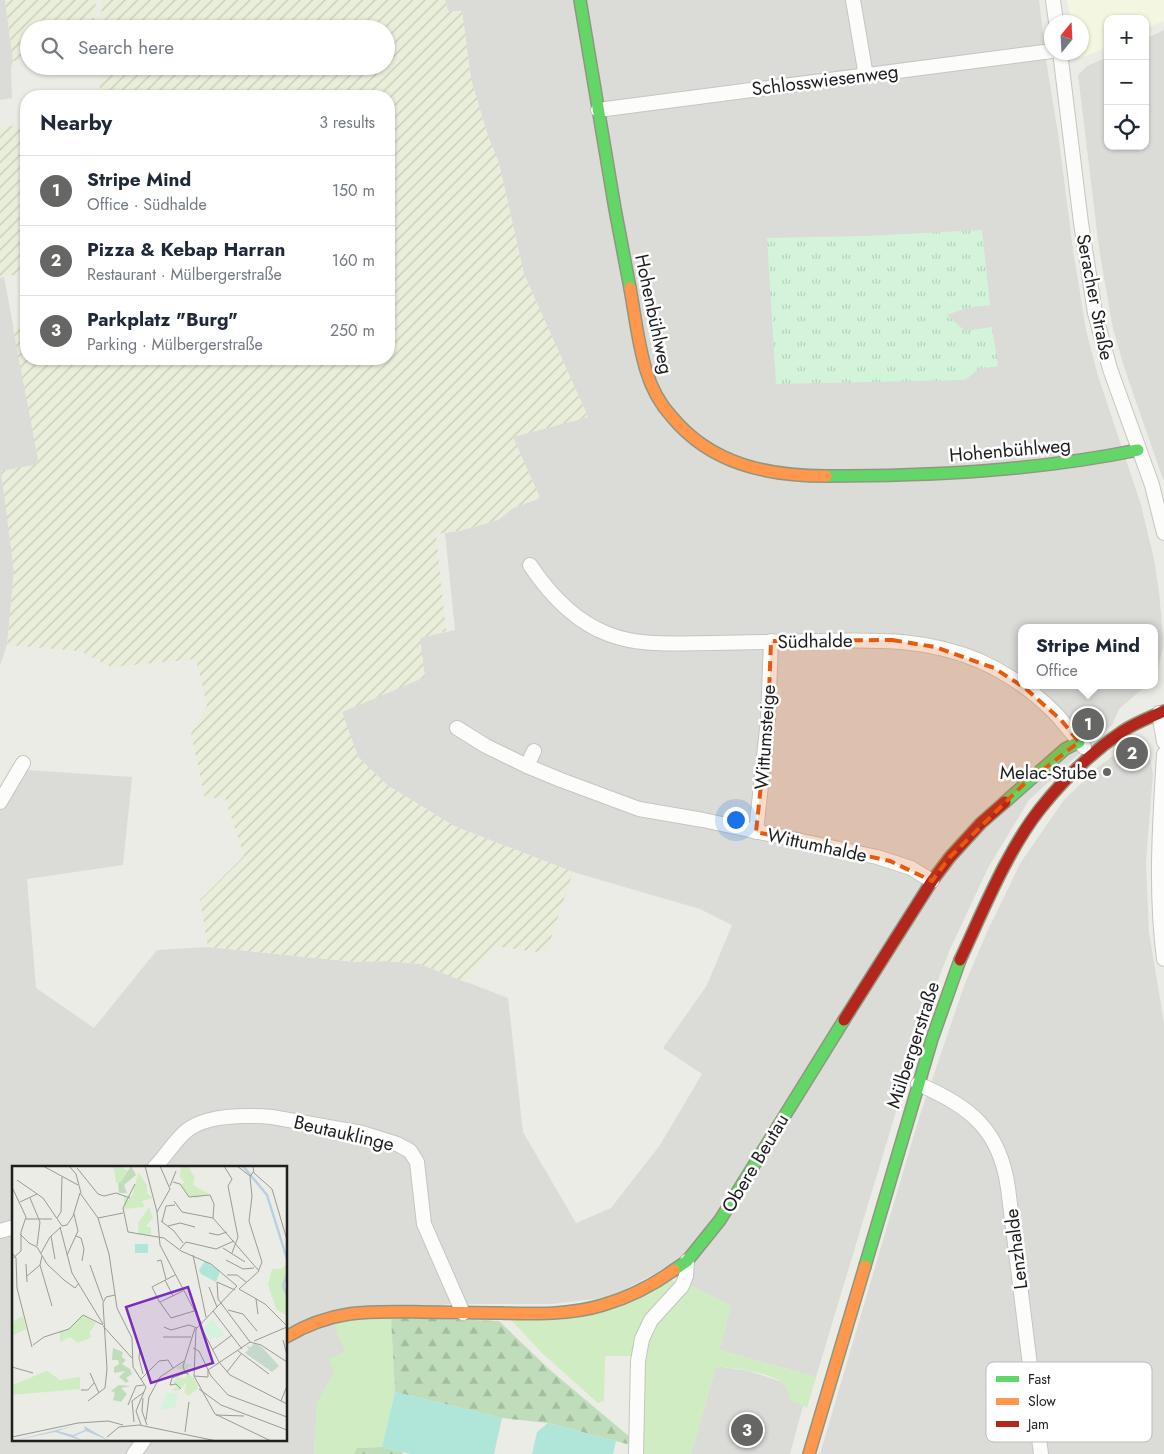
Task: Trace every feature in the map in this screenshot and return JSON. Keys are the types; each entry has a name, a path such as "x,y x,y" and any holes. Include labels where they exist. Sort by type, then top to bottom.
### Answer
{"street":[{"name":"Hohenbühlweg","path":"580,0 598,110 646,370 653,390 666,411 684,431 705,448 730,462 752,469 775,473 840,475 1002,470 1069,464 1138,450"},
{"path":"853,0 866,76"},
{"path":"1053,0 1055,15"},
{"name":"Schlosswiesenweg","path":"598,110 1044,52"},
{"name":"Seracher Straße","path":"1061,60 1081,223 1095,312 1110,369 1152,485 1164,533"},
{"name":"Südhalde","path":"530,565 545,588 561,604 584,622 609,635 631,641 657,643 906,641 970,657 999,671 1018,684"},
{"name":"Wittumsteige","path":"756,832 768,719 771,642"},
{"name":"Südhalde","path":"1025,689 1055,713 1091,756"},
{"path":"1162,712 1164,742"},
{"name":"Mülbergerstraße","path":"809,1454 918,1084 959,963 1010,857 1040,809 1075,770 1091,756 1124,730 1162,712"},
{"name":"Wittumhalde","path":"457,728 486,746 527,766 639,809 805,841 890,861 911,868 932,881"},
{"name":"Obere Beutau","path":"288,1336 304,1325 317,1320 371,1311 533,1314 569,1312 594,1308 615,1302 639,1290 664,1277 687,1261 720,1220 810,1073 932,881 964,840 981,823 1065,749 1079,742"},
{"path":"527,766 534,751"},
{"path":"1164,754 1158,852 1158,888 1164,958"},
{"path":"0,802 23,763"},
{"name":"Lenzhalde","path":"918,1084 945,1096 965,1109 994,1141 1003,1161 1008,1188 1029,1362"},
{"name":"Beutauklinge","path":"156,1166 186,1131 199,1124 222,1118 272,1117 362,1133 398,1144 410,1151 417,1162 424,1224 463,1313"},
{"path":"636,1454 638,1361 644,1333 658,1310 682,1286 686,1276 687,1261"},
{"path":"134,1454 143,1442"}],"highlighted area":[{"path":"892,640 935,647 994,668 1025,688 1061,720 1079,742 1023,785 950,857 932,881 890,861 756,832 768,719 771,641"}],"shaded area":[{"path":"0,0 5,0 13,61 11,68 12,98 0,100"},
{"path":"5,0 96,0 94,20 20,20 20,60 13,61"},
{"path":"103,0 445,0 448,11 462,11 471,79 488,136 499,163 524,274 588,417 513,437 540,498 513,508 498,520 459,531 436,534 446,631 420,638 425,677 342,712 358,757 387,785 454,826 573,872 546,953 494,946 465,982 420,964 386,961 356,962 208,947 200,900 244,856 225,798 205,798 191,734 207,706 196,659 111,667 80,651 7,645 14,572 1,471 39,464 13,329 20,327 20,365 395,365 395,90 100,90 100,75 395,75 395,20 100,20"},
{"path":"445,0 1039,0 1044,41 1044,60 1046,60 1058,133 1086,330 1098,376 1141,505 1154,559 1163,637 1158,669 1158,624 1018,624 1018,689 1142,689 1119,709 1112,725 1029,800 988,868 951,947 936,985 816,1377 719,1350 731,1306 690,1285 672,1264 611,1297 552,1304 447,1304 337,1334 346,1351 317,1403 314,1454 0,1454 0,796 26,770 132,777 123,865 27,879 36,988 94,1028 157,950 208,947 356,962 386,961 420,964 508,998 523,1132 576,1223 611,1208 660,1145 702,1074 663,1048 707,985 732,925 700,909 573,872 454,826 387,785 358,757 342,712 425,677 419,638 455,630 445,533 498,520 513,508 540,498 513,437 588,417 524,274 499,163 488,136 471,79 462,11 448,11"},
{"path":"1067,0 1164,0 1164,21 1149,27 1149,15 1104,15 1104,48 1089,55 1089,15 1070,15"},
{"path":"1164,30 1164,482 1123,364 1112,324 1099,248 1078,75 1087,66 1104,59 1104,150 1149,150 1149,37"},
{"path":"20,124 20,273 0,278 0,128"},
{"path":"4,277 39,464 2,472 14,572 7,645 0,665 0,278"},
{"path":"1137,742 1149,752 1153,774 1146,861 1149,932 1164,1023 1164,1454 820,1454 919,1118 964,986 987,932 1021,862 1064,800 1098,767 1131,743"},
{"path":"716,1366 749,1371 782,1382 787,1387 789,1394 802,1404 790,1454 691,1454"},
{"path":"395,1392 502,1418 494,1454 411,1454 382,1447"},
{"path":"548,1423 616,1441 613,1454 532,1454 537,1432"}],"green space":[{"path":"982,230 990,305 966,308 947,315 965,331 992,327 998,366 979,369 965,380 776,384 767,238 865,236"},
{"path":"671,1280 690,1285 731,1306 719,1350 816,1377 807,1408 790,1400 785,1385 772,1377 752,1371 716,1366 691,1454 644,1454 632,1356 605,1356 604,1401 598,1403 543,1354 511,1320"},
{"path":"391,1317 395,1392 382,1447 357,1448 354,1454 314,1454 317,1403 334,1372 329,1359 346,1351 337,1334 335,1323"},
{"path":"391,1317 499,1321 550,1370 631,1438 627,1444 548,1423 502,1418 395,1392"},
{"path":"382,1447 403,1452 402,1454 354,1454 357,1448"}],"traffic: fast":[{"path":"580,0 630,288"},
{"path":"826,476 905,475 983,471 1061,463 1138,450"},
{"path":"1005,802 1065,749 1079,742"},
{"path":"865,1266 932,1039 960,960"},
{"path":"674,1270 687,1261 720,1220 844,1020"}],"traffic: slow":[{"path":"630,288 641,350 650,383 664,407 687,433 704,446 742,464 762,470 826,476"},
{"path":"809,1454 865,1266"},
{"path":"288,1336 320,1321 368,1312 540,1314 578,1311 603,1305 630,1295 649,1286 674,1270"}],"traffic: jam":[{"path":"960,960 1006,862 1040,809 1068,777 1111,739 1128,728 1164,711"},
{"path":"844,1020 932,881 950,857 981,823 1005,802"}],"place":[{"name":"Stripe Mind","path":"1088,724"},
{"name":"Pizza & Kebap Harran","path":"1132,753"},
{"name":"Melac-Stube","path":"1107,772"},
{"name":"Parkplatz \"Burg\"","path":"747,1430"}]}
